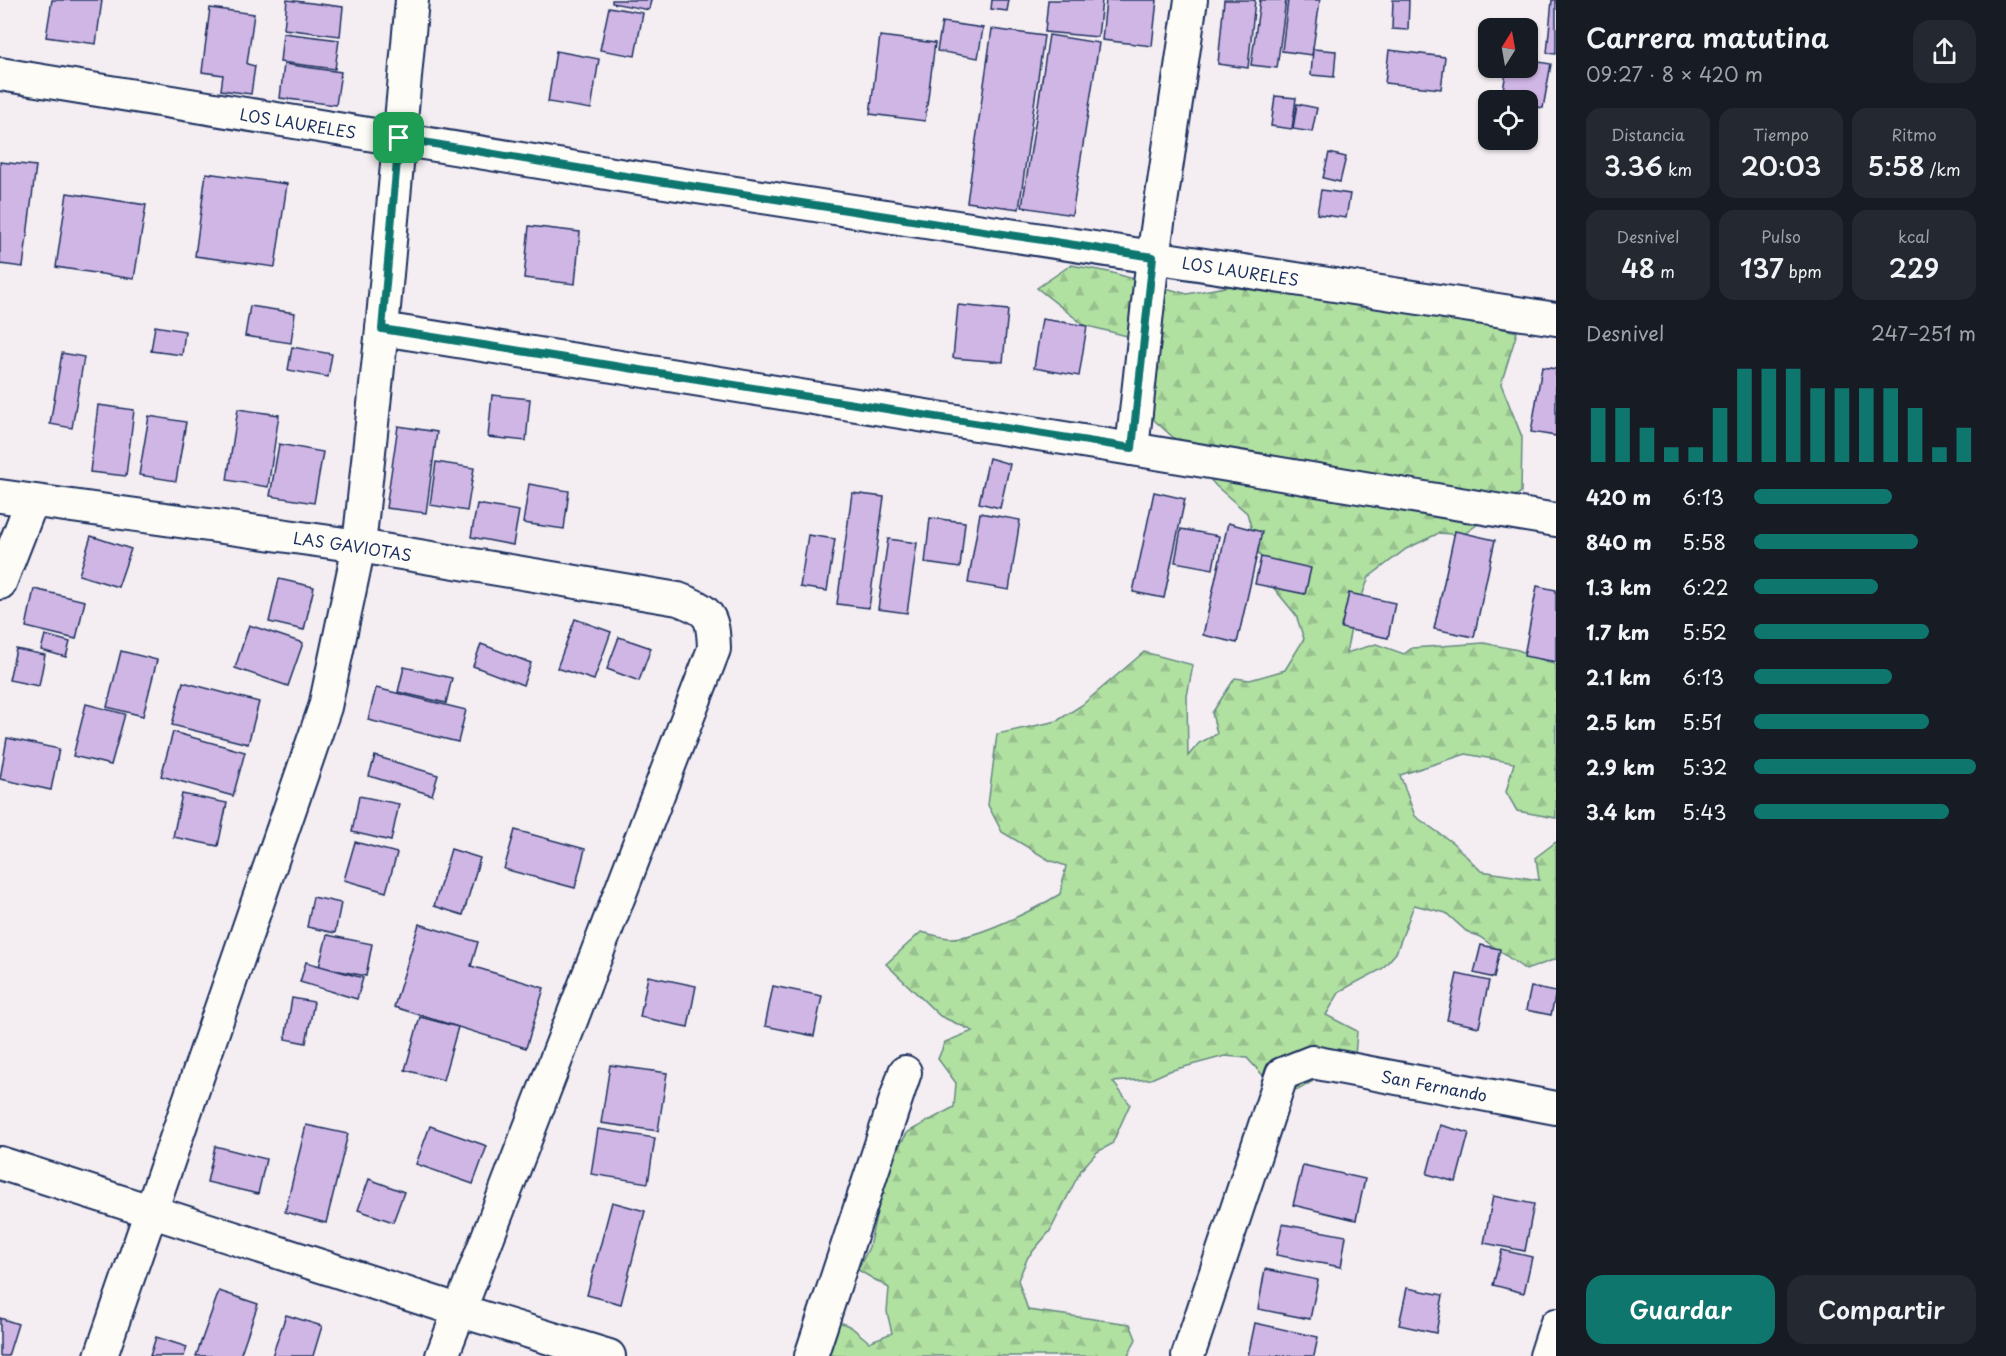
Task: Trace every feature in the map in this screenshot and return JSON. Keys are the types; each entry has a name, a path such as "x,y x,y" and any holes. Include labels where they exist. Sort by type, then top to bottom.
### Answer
{"street":[{"path":"101,1356 325,707 360,546 412,0"},
{"path":"1132,448 1153,257 1191,0"},
{"name":"LOS LAURELES","path":"0,74 619,175 1556,318"},
{"path":"382,329 1132,448 1556,520"},
{"name":"LAS GAVIOTAS","path":"0,496 360,546 678,599 700,608 713,625 714,649 458,1310"},
{"path":"0,583 32,501"},
{"name":"San Fernando","path":"1188,1356 1282,1074 1312,1062 1556,1108"},
{"path":"812,1356 905,1072"},
{"path":"0,1163 609,1356"},
{"path":"442,1356 458,1310"},
{"path":"1546,1356 1556,1324"}],"green space":[{"path":"1071,265 1109,272 1187,294 1236,285 1393,303 1517,332 1501,384 1522,437 1521,492 1463,535 1439,533 1406,549 1369,577 1352,623 1346,653 1376,644 1404,654 1412,648 1484,643 1518,650 1556,665 1556,818 1517,811 1506,792 1514,763 1466,754 1400,775 1415,816 1453,843 1481,871 1539,880 1536,857 1556,842 1556,959 1526,970 1480,937 1466,931 1446,913 1414,905 1396,953 1382,969 1340,991 1326,1015 1357,1031 1355,1056 1298,1090 1270,1083 1247,1058 1225,1056 1169,1071 1151,1079 1113,1082 1130,1104 1112,1144 1097,1152 1081,1170 1050,1231 1028,1257 1018,1280 1028,1310 1130,1324 1136,1339 1128,1356 817,1356 831,1318 851,1327 869,1342 892,1333 887,1312 889,1288 858,1270 869,1247 888,1163 908,1132 954,1107 956,1083 938,1059 945,1042 973,1031 940,1016 886,964 921,932 949,938 974,934 1022,915 1060,894 1066,866 1049,860 1002,832 988,805 997,734 1057,721 1082,705 1144,652 1193,665 1187,696 1188,756 1199,743 1217,734 1212,713 1235,678 1250,680 1285,670 1304,639 1296,615 1273,587 1258,551 1247,513 1216,486 1177,441 1131,399 1135,338 1084,325 1037,288"}],"building":[{"path":"52,0 102,0 96,44 46,37"},
{"path":"287,0 343,7 340,36 284,29"},
{"path":"612,0 651,0 649,10 612,3"},
{"path":"992,0 1009,0 1007,11 991,9"},
{"path":"1048,0 1102,0 1098,37 1045,32"},
{"path":"1106,0 1157,0 1152,46 1102,40"},
{"path":"1224,0 1255,0 1248,68 1218,64"},
{"path":"1260,0 1286,0 1277,68 1251,65"},
{"path":"1288,0 1320,0 1312,55 1282,51"},
{"path":"1393,0 1409,0 1408,30 1392,29"},
{"path":"1552,0 1556,0 1556,54 1547,53"},
{"path":"609,7 643,13 635,56 600,50"},
{"path":"210,8 254,14 247,64 255,66 251,94 221,90 223,75 202,72"},
{"path":"942,22 983,28 978,58 937,51"},
{"path":"992,29 1044,36 1019,209 967,202"},
{"path":"283,33 339,40 335,69 280,62"},
{"path":"1049,35 1099,43 1072,215 1022,207"},
{"path":"880,36 935,43 925,121 870,114"},
{"path":"1313,49 1336,51 1334,77 1311,75"},
{"path":"1389,50 1445,57 1441,89 1385,83"},
{"path":"556,51 599,59 591,109 548,102"},
{"path":"1538,62 1551,64 1543,108 1538,107 1538,90 1503,90 1505,78 1538,78"},
{"path":"284,64 341,72 336,105 280,98"},
{"path":"1275,96 1296,98 1292,129 1271,126"},
{"path":"1297,104 1317,108 1312,132 1293,129"},
{"path":"1329,153 1346,157 1340,182 1323,178"},
{"path":"0,162 36,166 23,267 0,264"},
{"path":"206,173 287,184 275,267 195,256"},
{"path":"1321,190 1350,194 1346,218 1317,214"},
{"path":"67,193 146,205 134,279 56,267"},
{"path":"529,226 580,232 575,284 524,278"},
{"path":"958,305 1008,310 1003,362 953,358"},
{"path":"250,306 295,313 291,343 245,336"},
{"path":"1042,319 1087,326 1079,376 1034,368"},
{"path":"155,326 185,331 182,355 151,351"},
{"path":"292,347 332,354 328,377 288,370"},
{"path":"62,353 84,357 72,428 50,424"},
{"path":"1542,367 1556,369 1556,436 1531,432"},
{"path":"492,395 530,399 526,441 488,437"},
{"path":"98,405 134,410 126,476 90,472"},
{"path":"238,409 279,415 268,487 227,480"},
{"path":"149,416 186,422 176,481 139,475"},
{"path":"398,426 437,432 426,513 386,508"},
{"path":"279,444 323,452 314,503 270,496"},
{"path":"989,458 1010,464 1000,508 979,503"},
{"path":"436,462 474,468 467,511 430,505"},
{"path":"529,484 569,491 564,529 523,523"},
{"path":"1154,492 1185,499 1164,598 1133,592"},
{"path":"852,493 884,497 869,608 837,604"},
{"path":"477,504 519,511 513,545 471,537"},
{"path":"980,513 1020,520 1009,590 968,583"},
{"path":"930,518 965,522 960,568 925,563"},
{"path":"1228,523 1262,532 1237,643 1203,635"},
{"path":"1181,529 1219,536 1213,569 1175,562"},
{"path":"1455,531 1495,540 1474,637 1434,629"},
{"path":"808,535 835,539 827,591 800,587"},
{"path":"91,536 131,549 118,587 79,575"},
{"path":"888,539 917,543 907,613 878,609"},
{"path":"1261,557 1311,568 1305,594 1255,584"},
{"path":"279,579 314,587 304,630 269,622"},
{"path":"1537,586 1556,590 1556,662 1524,656"},
{"path":"34,589 85,601 76,639 26,627"},
{"path":"1349,593 1395,603 1388,638 1341,628"},
{"path":"575,619 611,632 594,680 557,668"},
{"path":"249,625 303,643 288,686 235,668"},
{"path":"45,635 70,642 66,657 41,650"},
{"path":"619,637 651,648 639,681 607,669"},
{"path":"481,644 531,663 523,685 473,666"},
{"path":"16,649 45,655 39,686 9,680"},
{"path":"121,651 157,660 143,716 107,707"},
{"path":"404,667 452,678 446,703 398,692"},
{"path":"183,682 259,702 248,744 172,725"},
{"path":"376,688 466,710 458,742 368,720"},
{"path":"86,704 125,714 111,765 73,756"},
{"path":"173,732 245,752 233,796 161,776"},
{"path":"7,738 59,749 51,790 0,779"},
{"path":"375,756 438,775 432,795 369,776"},
{"path":"182,794 227,803 218,846 173,837"},
{"path":"359,796 399,804 391,841 352,832"},
{"path":"515,830 585,849 575,888 504,869"},
{"path":"355,842 397,853 386,892 344,880"},
{"path":"451,849 480,858 463,915 434,906"},
{"path":"313,897 341,903 335,933 307,927"},
{"path":"419,924 478,942 471,966 544,988 526,1048 394,1007"},
{"path":"327,935 372,944 366,976 319,967"},
{"path":"1481,945 1500,949 1494,978 1474,973"},
{"path":"306,962 363,978 357,999 300,982"},
{"path":"1457,974 1489,981 1479,1027 1447,1020"},
{"path":"648,976 696,986 688,1027 640,1017"},
{"path":"773,986 822,996 814,1036 765,1026"},
{"path":"1531,987 1556,992 1551,1015 1526,1010"},
{"path":"292,998 314,1002 306,1043 285,1039"},
{"path":"420,1017 458,1027 443,1080 405,1070"},
{"path":"610,1065 667,1073 658,1131 601,1123"},
{"path":"306,1125 348,1134 326,1223 285,1212"},
{"path":"1440,1125 1469,1133 1456,1182 1427,1174"},
{"path":"430,1126 487,1146 473,1184 416,1164"},
{"path":"598,1129 655,1138 648,1183 591,1174"},
{"path":"215,1146 266,1159 258,1194 207,1182"},
{"path":"1303,1165 1365,1179 1356,1220 1293,1205"},
{"path":"369,1179 404,1192 393,1222 358,1210"},
{"path":"1493,1196 1534,1204 1525,1251 1484,1243"},
{"path":"612,1202 645,1211 621,1304 587,1295"},
{"path":"1282,1224 1346,1236 1341,1267 1276,1255"},
{"path":"1502,1250 1532,1257 1524,1293 1493,1285"},
{"path":"1265,1269 1318,1280 1310,1319 1258,1309"},
{"path":"1407,1288 1443,1295 1436,1333 1399,1325"},
{"path":"219,1291 258,1304 240,1356 196,1356"},
{"path":"286,1315 322,1326 313,1356 272,1356"},
{"path":"0,1318 18,1324 8,1356 0,1356"},
{"path":"1255,1323 1318,1337 1314,1356 1248,1356"},
{"path":"156,1337 187,1347 184,1356 150,1356"}],"route":[{"path":"399,138 619,175 1153,257 1132,448 382,329 399,138"}]}
